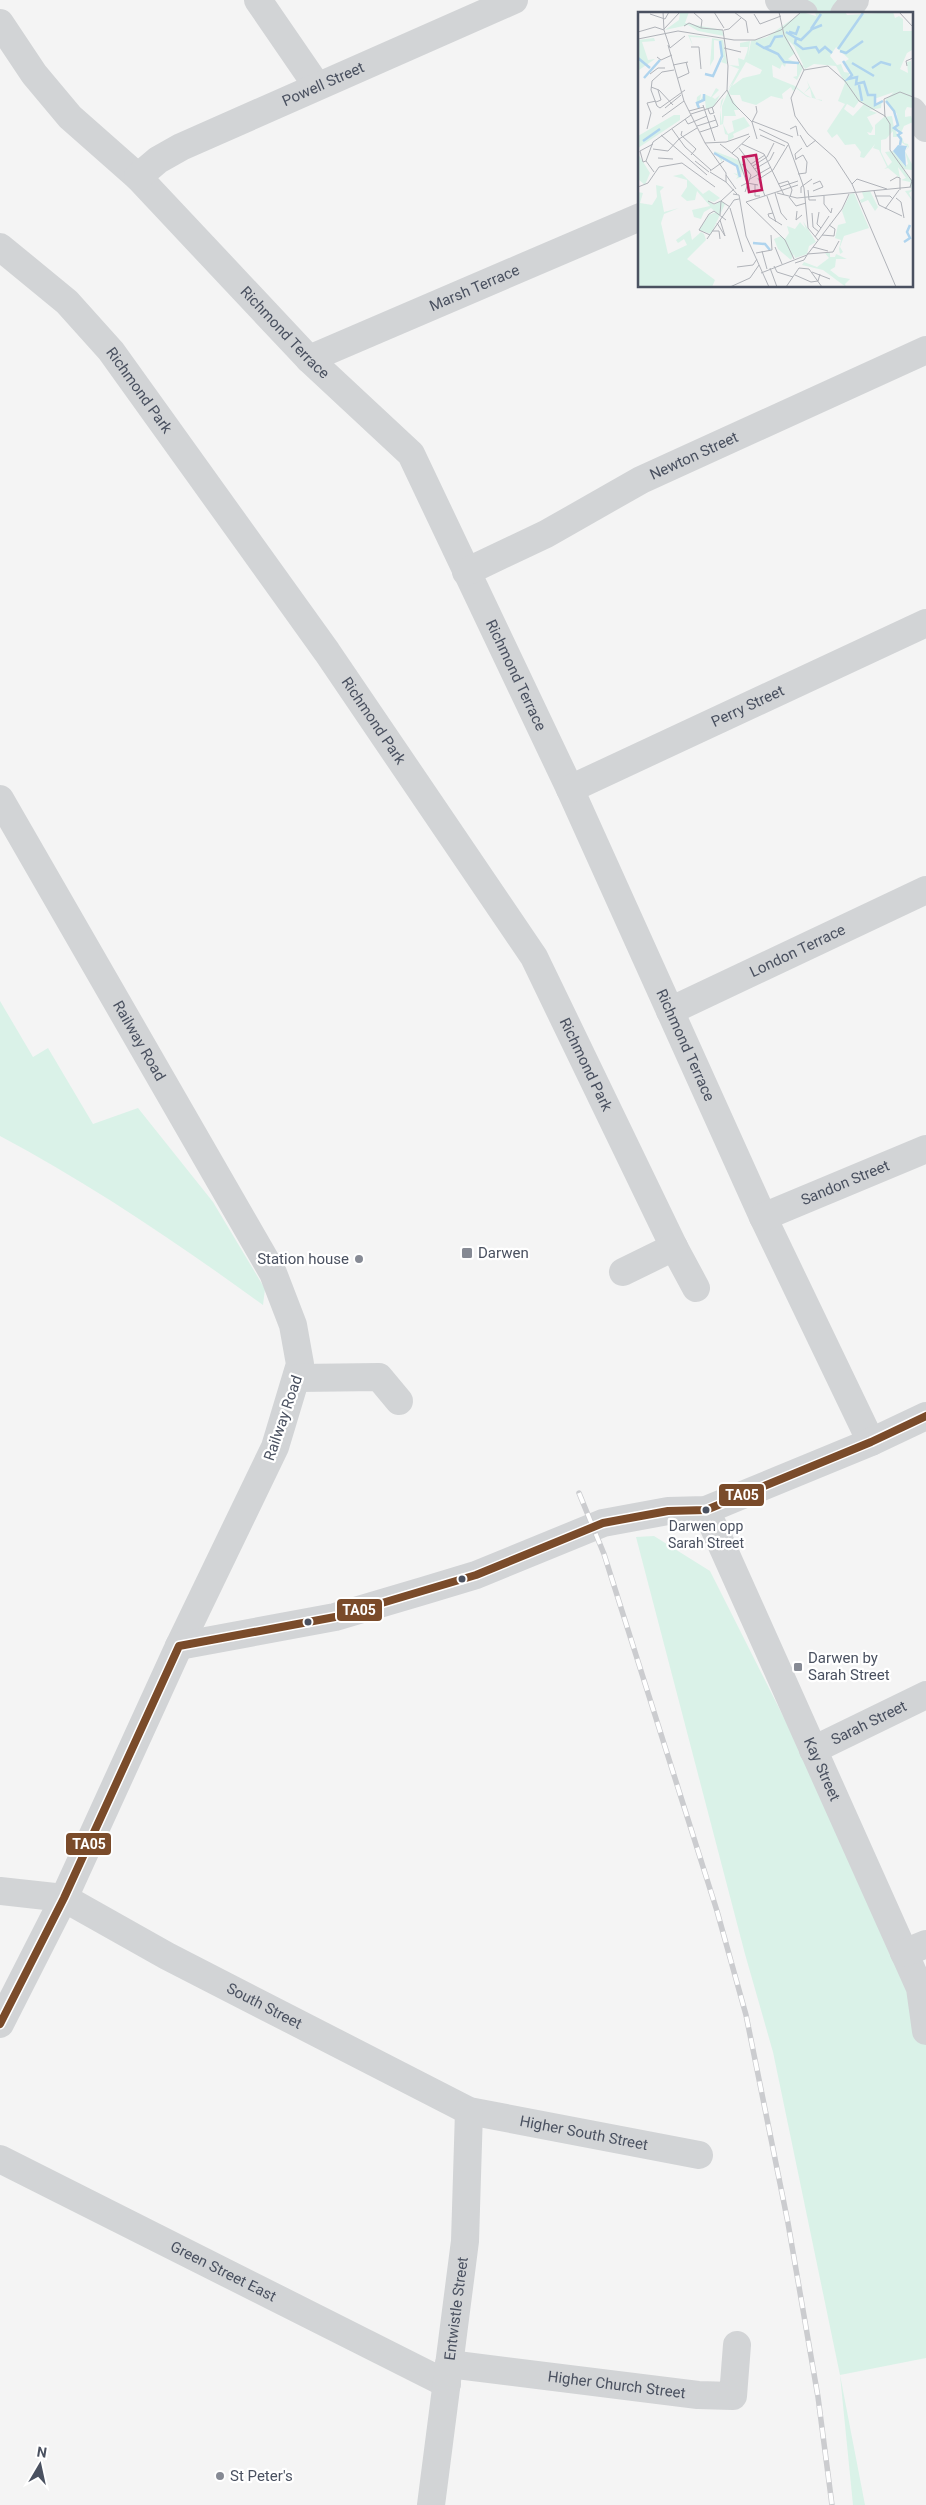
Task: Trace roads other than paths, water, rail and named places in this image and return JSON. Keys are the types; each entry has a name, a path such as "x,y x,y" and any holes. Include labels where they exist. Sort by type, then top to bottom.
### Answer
{"street":[{"path":"258,0 317,86"},
{"name":"Powell Street","path":"138,177 158,160 181,147 514,0"},
{"path":"779,0 800,12"},
{"path":"845,12 854,0"},
{"name":"Richmond Terrace","path":"0,23 34,74 70,117 138,177 309,359 411,454 570,789 763,1217 871,1442"},
{"path":"914,113 926,128"},
{"name":"Marsh Terrace","path":"309,359 638,218"},
{"name":"Richmond Park","path":"0,248 67,302 111,351 326,652 528,948 674,1247 696,1288"},
{"name":"Newton Street","path":"466,572 546,534 641,480 926,350"},
{"name":"Perry Street","path":"570,789 926,623"},
{"name":"Railway Road","path":"0,799 273,1273 293,1325 300,1364 298,1378 275,1447 268,1486 179,1646 64,1898 0,2024"},
{"name":"London Terrace","path":"670,1011 926,890"},
{"name":"Sandon Street","path":"763,1217 926,1149"},
{"path":"623,1272 674,1247"},
{"path":"298,1378 379,1377 399,1401"},
{"path":"179,1646 334,1617 407,1596 476,1575 602,1523 668,1511 706,1510 871,1442 926,1416"},
{"name":"Kay Street","path":"706,1510 813,1750 915,1949 926,2031"},
{"name":"Sarah Street","path":"813,1750 926,1695"},
{"path":"0,1891 64,1898"},
{"name":"South Street","path":"64,1898 167,1956 468,2111"},
{"name":"Higher South Street","path":"468,2111 699,2155"},
{"name":"Entwistle Street","path":"431,2505 465,2241 468,2111"},
{"name":"Green Street East","path":"0,2159 448,2374"},
{"name":"Higher Church Street","path":"448,2374 698,2395 733,2396 737,2345"}],"railway":[{"path":"579,1493 604,1554 717,1911 746,2015 788,2223 818,2397 832,2505"}],"place":[{"name":"Darwen","path":"467,1253"},
{"name":"Station house","path":"359,1259"},
{"name":"Darwen opp Sarah Street","path":"706,1510"},
{"name":"Darwen by Sarah Street","path":"798,1667"},
{"name":"St Peter's","path":"220,2476"}]}
